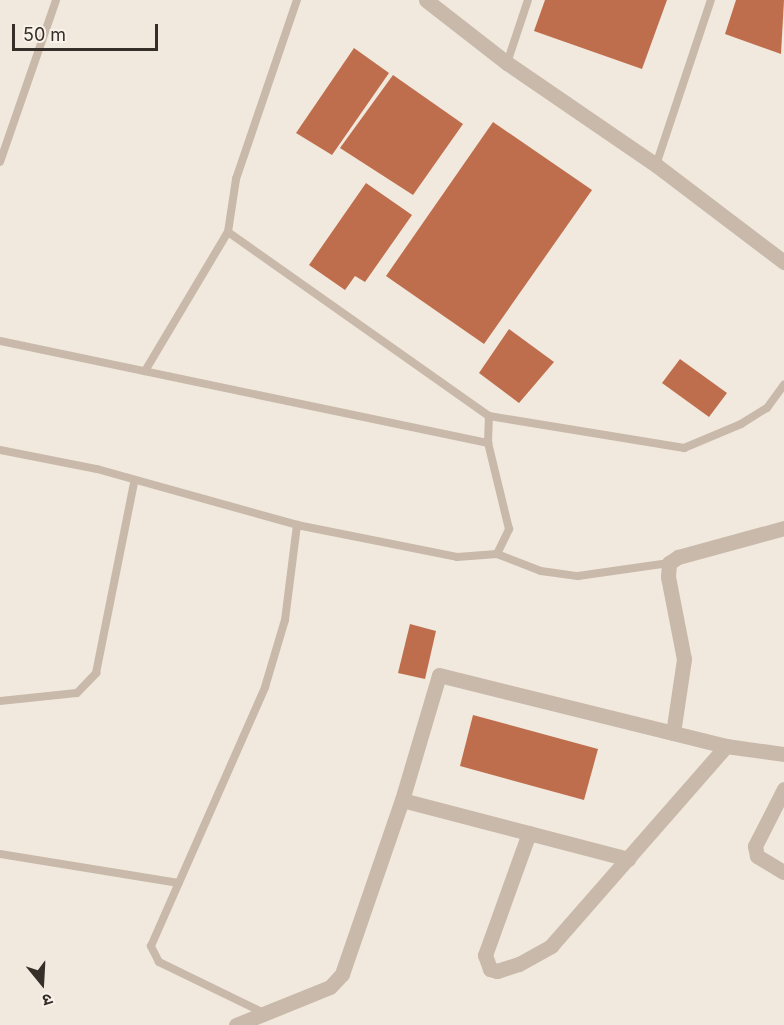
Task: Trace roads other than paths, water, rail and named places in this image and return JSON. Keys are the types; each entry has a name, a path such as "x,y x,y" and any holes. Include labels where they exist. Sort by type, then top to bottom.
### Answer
{"street":[{"path":"426,0 507,63 656,165 784,262"},
{"path":"673,732 684,659 668,578 669,563 678,557 784,528"},
{"path":"236,1025 338,981 402,800 439,675 726,746 784,754"},
{"path":"529,833 485,954 490,969 497,971 519,964 551,946 726,746"},
{"path":"784,789 755,846 757,856 784,872"},
{"path":"402,800 628,859"}],"lane":[{"path":"0,162 56,0"},
{"path":"145,371 228,232 236,179 297,0"},
{"path":"507,63 528,0"},
{"path":"656,165 711,0"},
{"path":"228,232 489,416 684,448 741,424 767,408 784,385"},
{"path":"0,341 488,444"},
{"path":"489,416 488,444 509,529 497,554"},
{"path":"0,450 98,469 134,482 297,525 457,557 497,554 541,571 578,576 669,563"},
{"path":"0,701 77,693 92,680 134,482"},
{"path":"264,1013 155,959 153,940 273,662 285,620 297,525"},
{"path":"0,854 178,883"}]}
